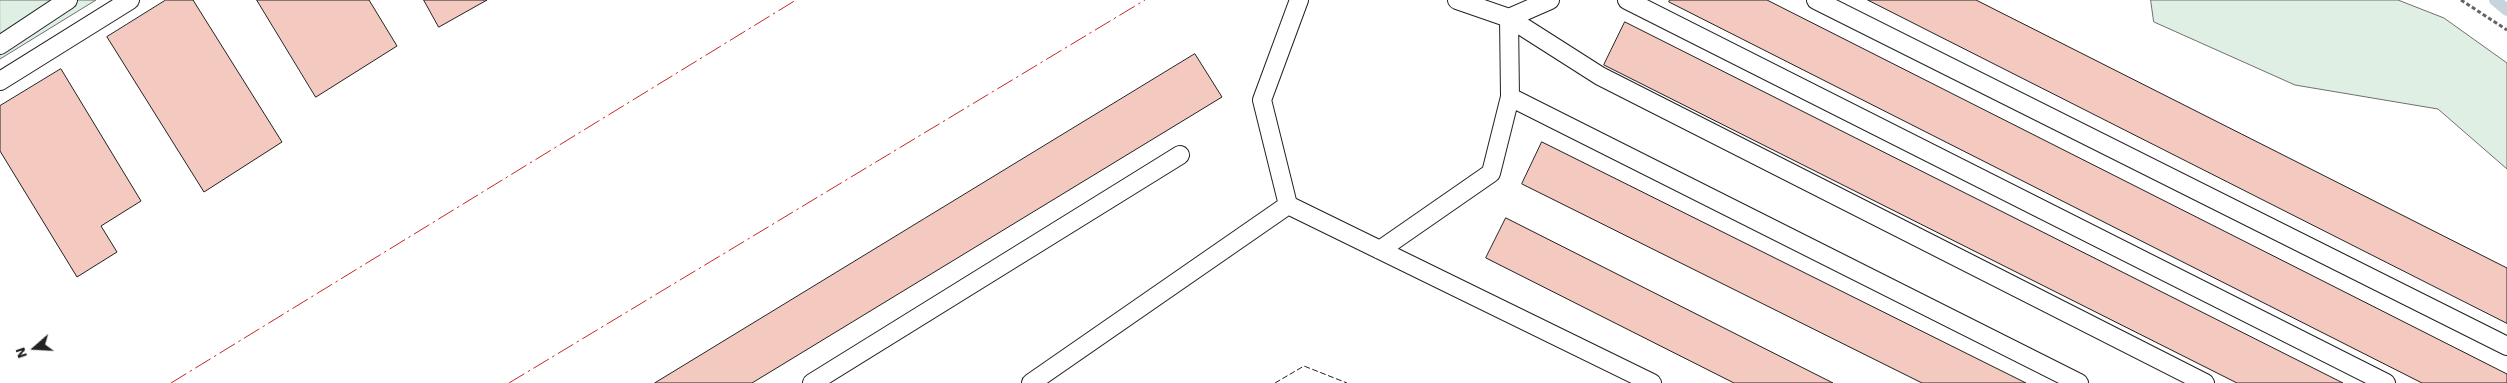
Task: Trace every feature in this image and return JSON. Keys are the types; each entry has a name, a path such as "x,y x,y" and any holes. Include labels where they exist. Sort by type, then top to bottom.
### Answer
{"lane":[{"path":"0,45 68,0"},
{"path":"0,81 130,0"},
{"path":"1288,205 1262,100 1299,0"},
{"path":"1457,0 1509,18 1600,76 2205,383"},
{"path":"1509,18 1550,0"},
{"path":"1627,0 2386,383"},
{"path":"1816,0 2507,346"},
{"path":"1380,250 1491,173 1510,97 1509,18"},
{"path":"1510,97 2079,383"},
{"path":"812,383 1180,155"},
{"path":"1288,205 1652,383"},
{"path":"1031,383 1288,205"}],"path":[{"path":"2461,0 2507,30"}],"green space":[{"path":"0,0 96,0 0,59"},
{"path":"2151,0 2398,0 2444,18 2507,63 2507,169 2438,109 2295,85 2154,22"}],"building":[{"path":"166,0 193,0 282,142 204,192 107,37"},
{"path":"257,0 369,0 397,46 316,97"},
{"path":"424,0 487,0 439,27"},
{"path":"1670,0 1767,0 2507,374 2507,383 2422,383 1669,2"},
{"path":"1868,0 1976,0 2507,268 2507,323"},
{"path":"1625,22 2343,383 2237,383 1604,65"},
{"path":"1195,54 1222,97 752,383 655,383"},
{"path":"61,69 141,201 101,226 117,252 77,277 0,151 0,106"},
{"path":"1542,142 2026,383 1922,383 1522,184"},
{"path":"1506,218 1833,383 1734,383 1486,258"}],"waterway":[{"path":"2495,0 2507,10"}],"fence":[{"path":"1275,383 1304,366 1347,383"}],"power":[{"path":"171,383 796,0"},
{"path":"509,383 1145,0"}]}
